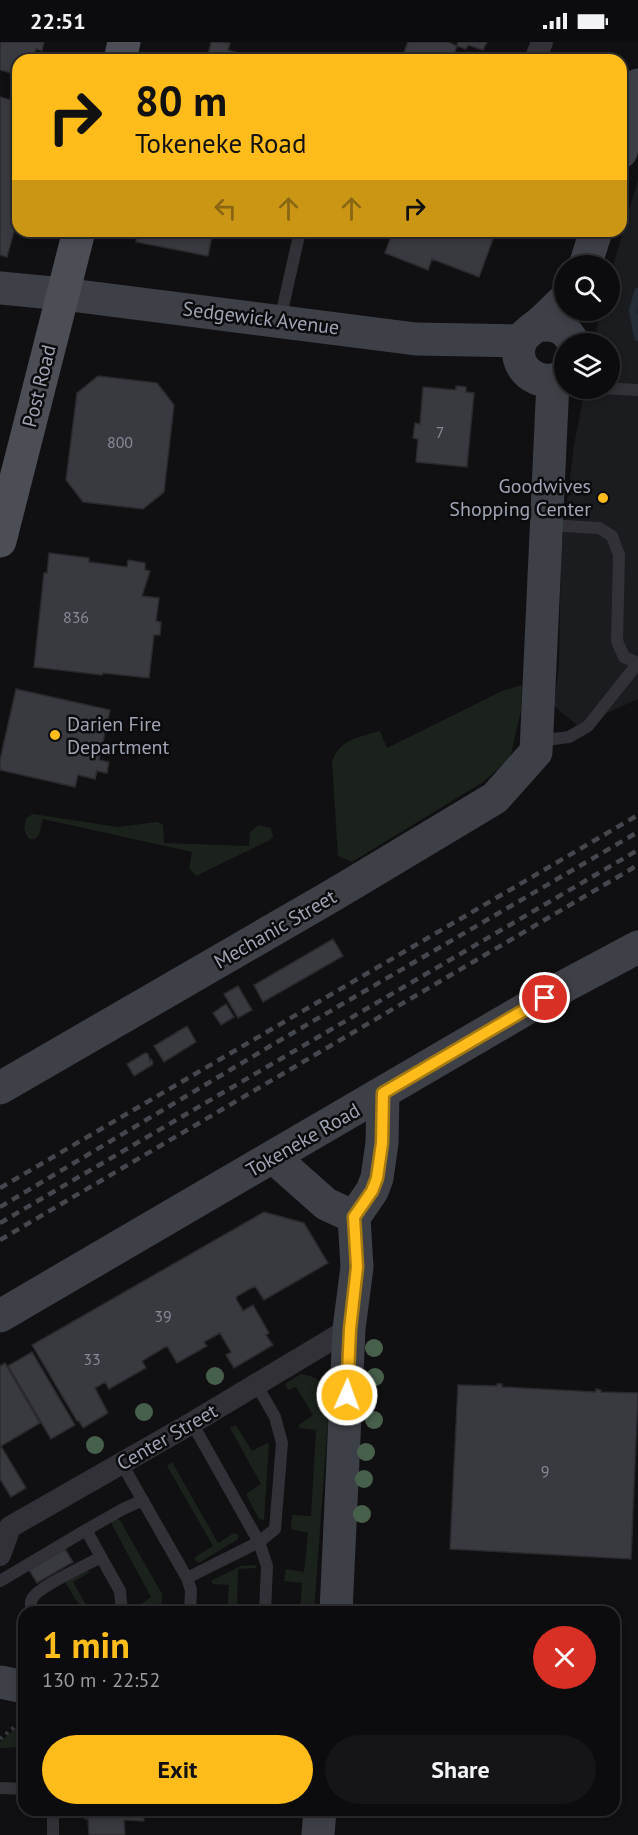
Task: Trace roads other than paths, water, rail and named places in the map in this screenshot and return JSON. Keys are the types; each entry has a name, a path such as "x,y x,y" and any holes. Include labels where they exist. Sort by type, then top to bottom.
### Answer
{"main road":[{"name":"Post Road","path":"0,541 77,237"}],"street":[{"path":"627,128 638,85"},
{"path":"588,255 594,237"},
{"name":"Sedgewick Avenue","path":"0,288 416,339 529,333 556,326 564,330 573,330"},
{"path":"554,309 529,333 519,358 528,373 544,381 554,379"},
{"path":"536,747 546,525 557,399"},
{"name":"Mechanic Street","path":"0,1088 335,894 495,798 536,747"},
{"name":"Tokeneke Road","path":"0,1316 565,986 638,947"},
{"path":"336,1606 350,1329 357,1267 354,1217 372,1191 377,1178 382,1143 383,1093"},
{"path":"273,1157 326,1204 354,1217"},
{"name":"Center Street","path":"0,1555 9,1527 122,1464 350,1329"},
{"path":"0,1682 18,1686"},
{"path":"318,1835 320,1816"}],"lane":[{"path":"280,321 299,237"},
{"path":"620,389 638,390"},
{"path":"536,747 569,737 588,726 638,663 624,657 617,641 619,555 612,536 599,528 546,525"},
{"path":"187,1578 259,1542 275,1529 282,1443 275,1417 256,1384"},
{"path":"192,1423 259,1542 267,1566 265,1606"},
{"path":"122,1464 187,1578 191,1590 190,1606"},
{"path":"0,1581 123,1509 143,1500"},
{"path":"86,1530 120,1591 122,1606"},
{"path":"31,1606 32,1598 42,1589 101,1557"},
{"path":"0,1788 18,1789"},
{"path":"53,1816 54,1835"}],"waterway":[{"path":"638,292 633,310 638,337"}],"railway":[{"path":"0,1188 638,815"},
{"path":"0,1207 272,1045 638,832"},
{"path":"0,1223 638,850"},
{"path":"0,1240 638,865"}],"place":[{"name":"Goodwives Shopping Center","path":"603,498"},
{"name":"Darien Fire Department","path":"55,735"}]}
